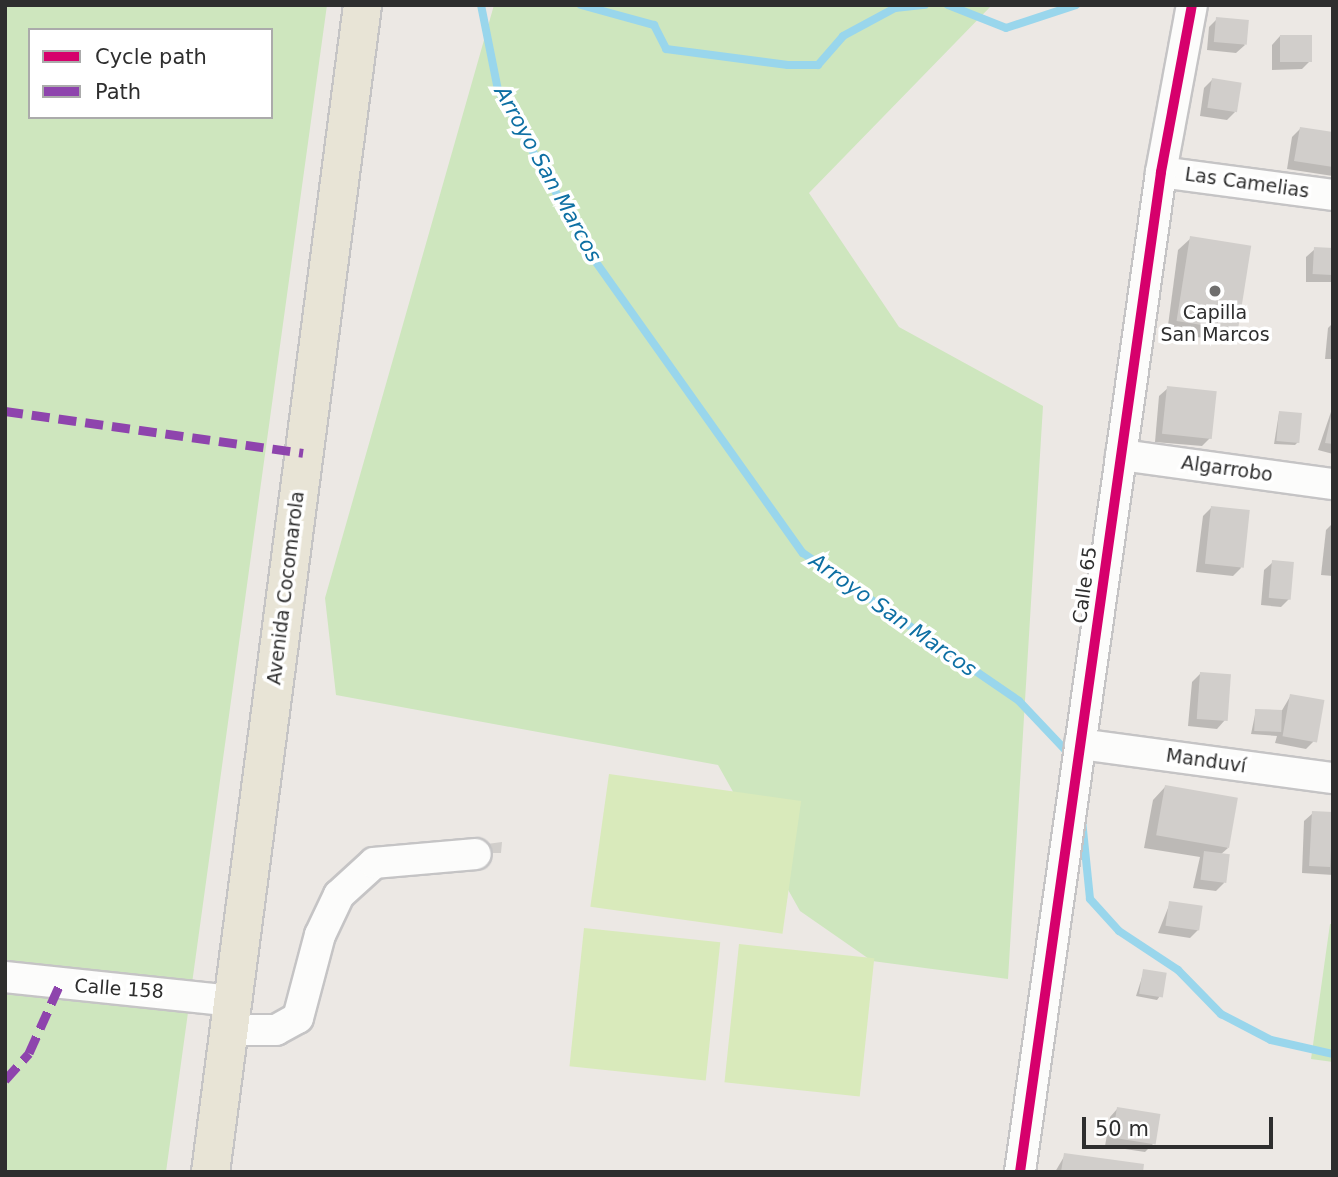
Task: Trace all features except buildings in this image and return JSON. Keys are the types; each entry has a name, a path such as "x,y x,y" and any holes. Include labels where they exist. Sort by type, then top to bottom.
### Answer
{"main road":[{"name":"Avenida Cocomarola","path":"211,1172 362,5"}],"street":[{"name":"Calle 65","path":"1020,1172 1161,172 1192,5"},
{"name":"Las Camelias","path":"1161,172 1333,195"},
{"name":"Algarrobo","path":"1121,455 1333,484"},
{"name":"Manduví","path":"1080,744 1333,778"},
{"name":"Calle 158","path":"5,977 230,1016 276,1030 298,1018 320,935 339,895 374,863 476,854"}],"green space":[{"path":"5,5 327,5 166,1172 5,1172"},
{"path":"494,5 992,5 809,193 899,327 1043,406 1008,979 872,961 800,911 718,765 336,695 325,598"},
{"path":"609,774 801,801 782,934 590,907"},
{"path":"1330,924 1333,924 1333,1062 1311,1059"},
{"path":"584,928 720,942 706,1081 569,1066"},
{"path":"739,944 874,958 860,1096 724,1082"}],"waterway":[{"name":"Arroyo San Marcos","path":"481,5 498,90 593,258 803,553 1019,701 1070,755"},
{"path":"581,5 654,25 666,49 788,65 818,65 843,36 895,8 925,5"},
{"path":"948,5 1006,28 1076,5"},
{"name":"Arroyo San Marcos","path":"1082,820 1090,899 1119,931 1178,970 1221,1014 1271,1040 1333,1054"}],"marked path":[{"path":"5,411 303,453"},
{"path":"5,1080 29,1053 60,984"}],"cycle path":[{"path":"1020,1172 1161,172 1192,5"}],"place":[{"name":"Capilla San Marcos","path":"1215,291"}]}
